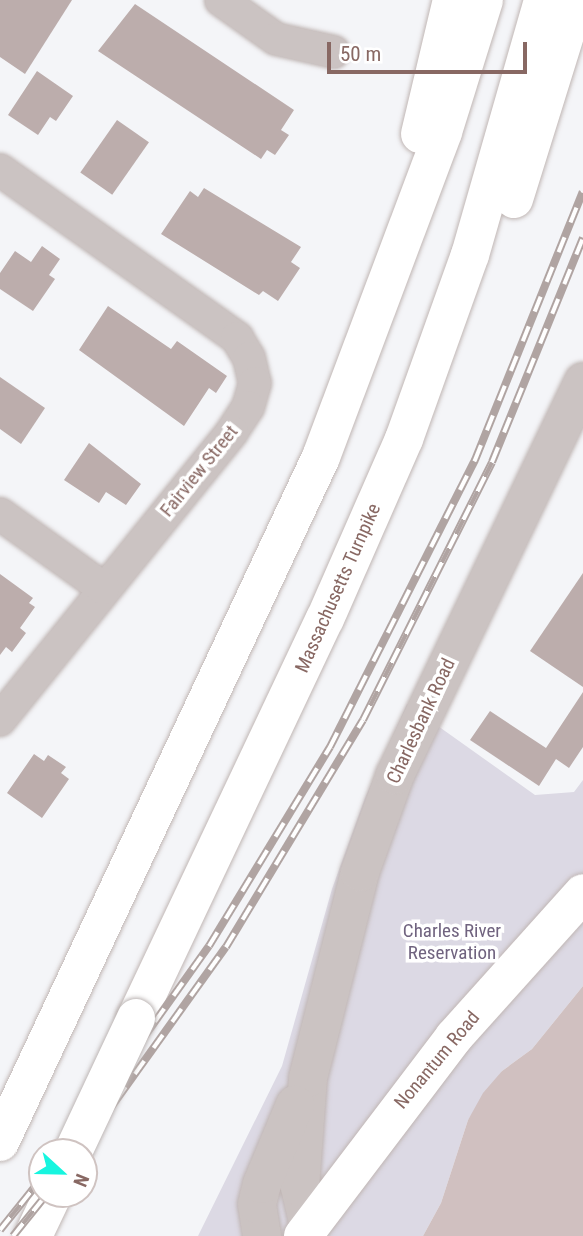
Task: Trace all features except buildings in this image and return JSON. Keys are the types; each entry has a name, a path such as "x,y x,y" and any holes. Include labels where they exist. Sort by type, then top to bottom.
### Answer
{"main road":[{"path":"392,273 452,0"},
{"path":"0,1142 291,525 392,273 484,0"},
{"name":"Massachusetts Turnpike","path":"79,1138 341,586 440,348 543,0"},
{"path":"440,348 515,198 576,0"},
{"name":"Nonantum Road","path":"306,1231 454,1037 583,893"},
{"path":"33,1236 46,1208"}],"street":[{"path":"221,0 276,39 334,52"},
{"name":"Fairview Street","path":"0,170 237,338 249,358 255,383 243,415 0,719"},
{"name":"Charlesbank Road","path":"306,1231 300,1187 308,1078 345,923 395,775 583,382"},
{"path":"0,514 103,588"},
{"name":"Charlesbank Road","path":"262,1236 257,1204 262,1184 308,1078"}],"green space":[{"name":"Charles River Reservation","path":"407,704 535,795 574,792 583,780 583,986 532,1049 502,1071 468,1120 441,1203 423,1236 198,1236 282,1066 332,889 365,798"}],"shaded area":[{"path":"583,986 583,1236 423,1236 441,1203 468,1120 483,1093 502,1071 532,1049"}],"railway":[{"path":"72,1138 209,946 330,747 475,460 583,192"},
{"path":"89,1138 226,947 363,720 492,462 583,238"},
{"path":"0,1230 28,1195"},
{"path":"13,1236 36,1208"}]}
